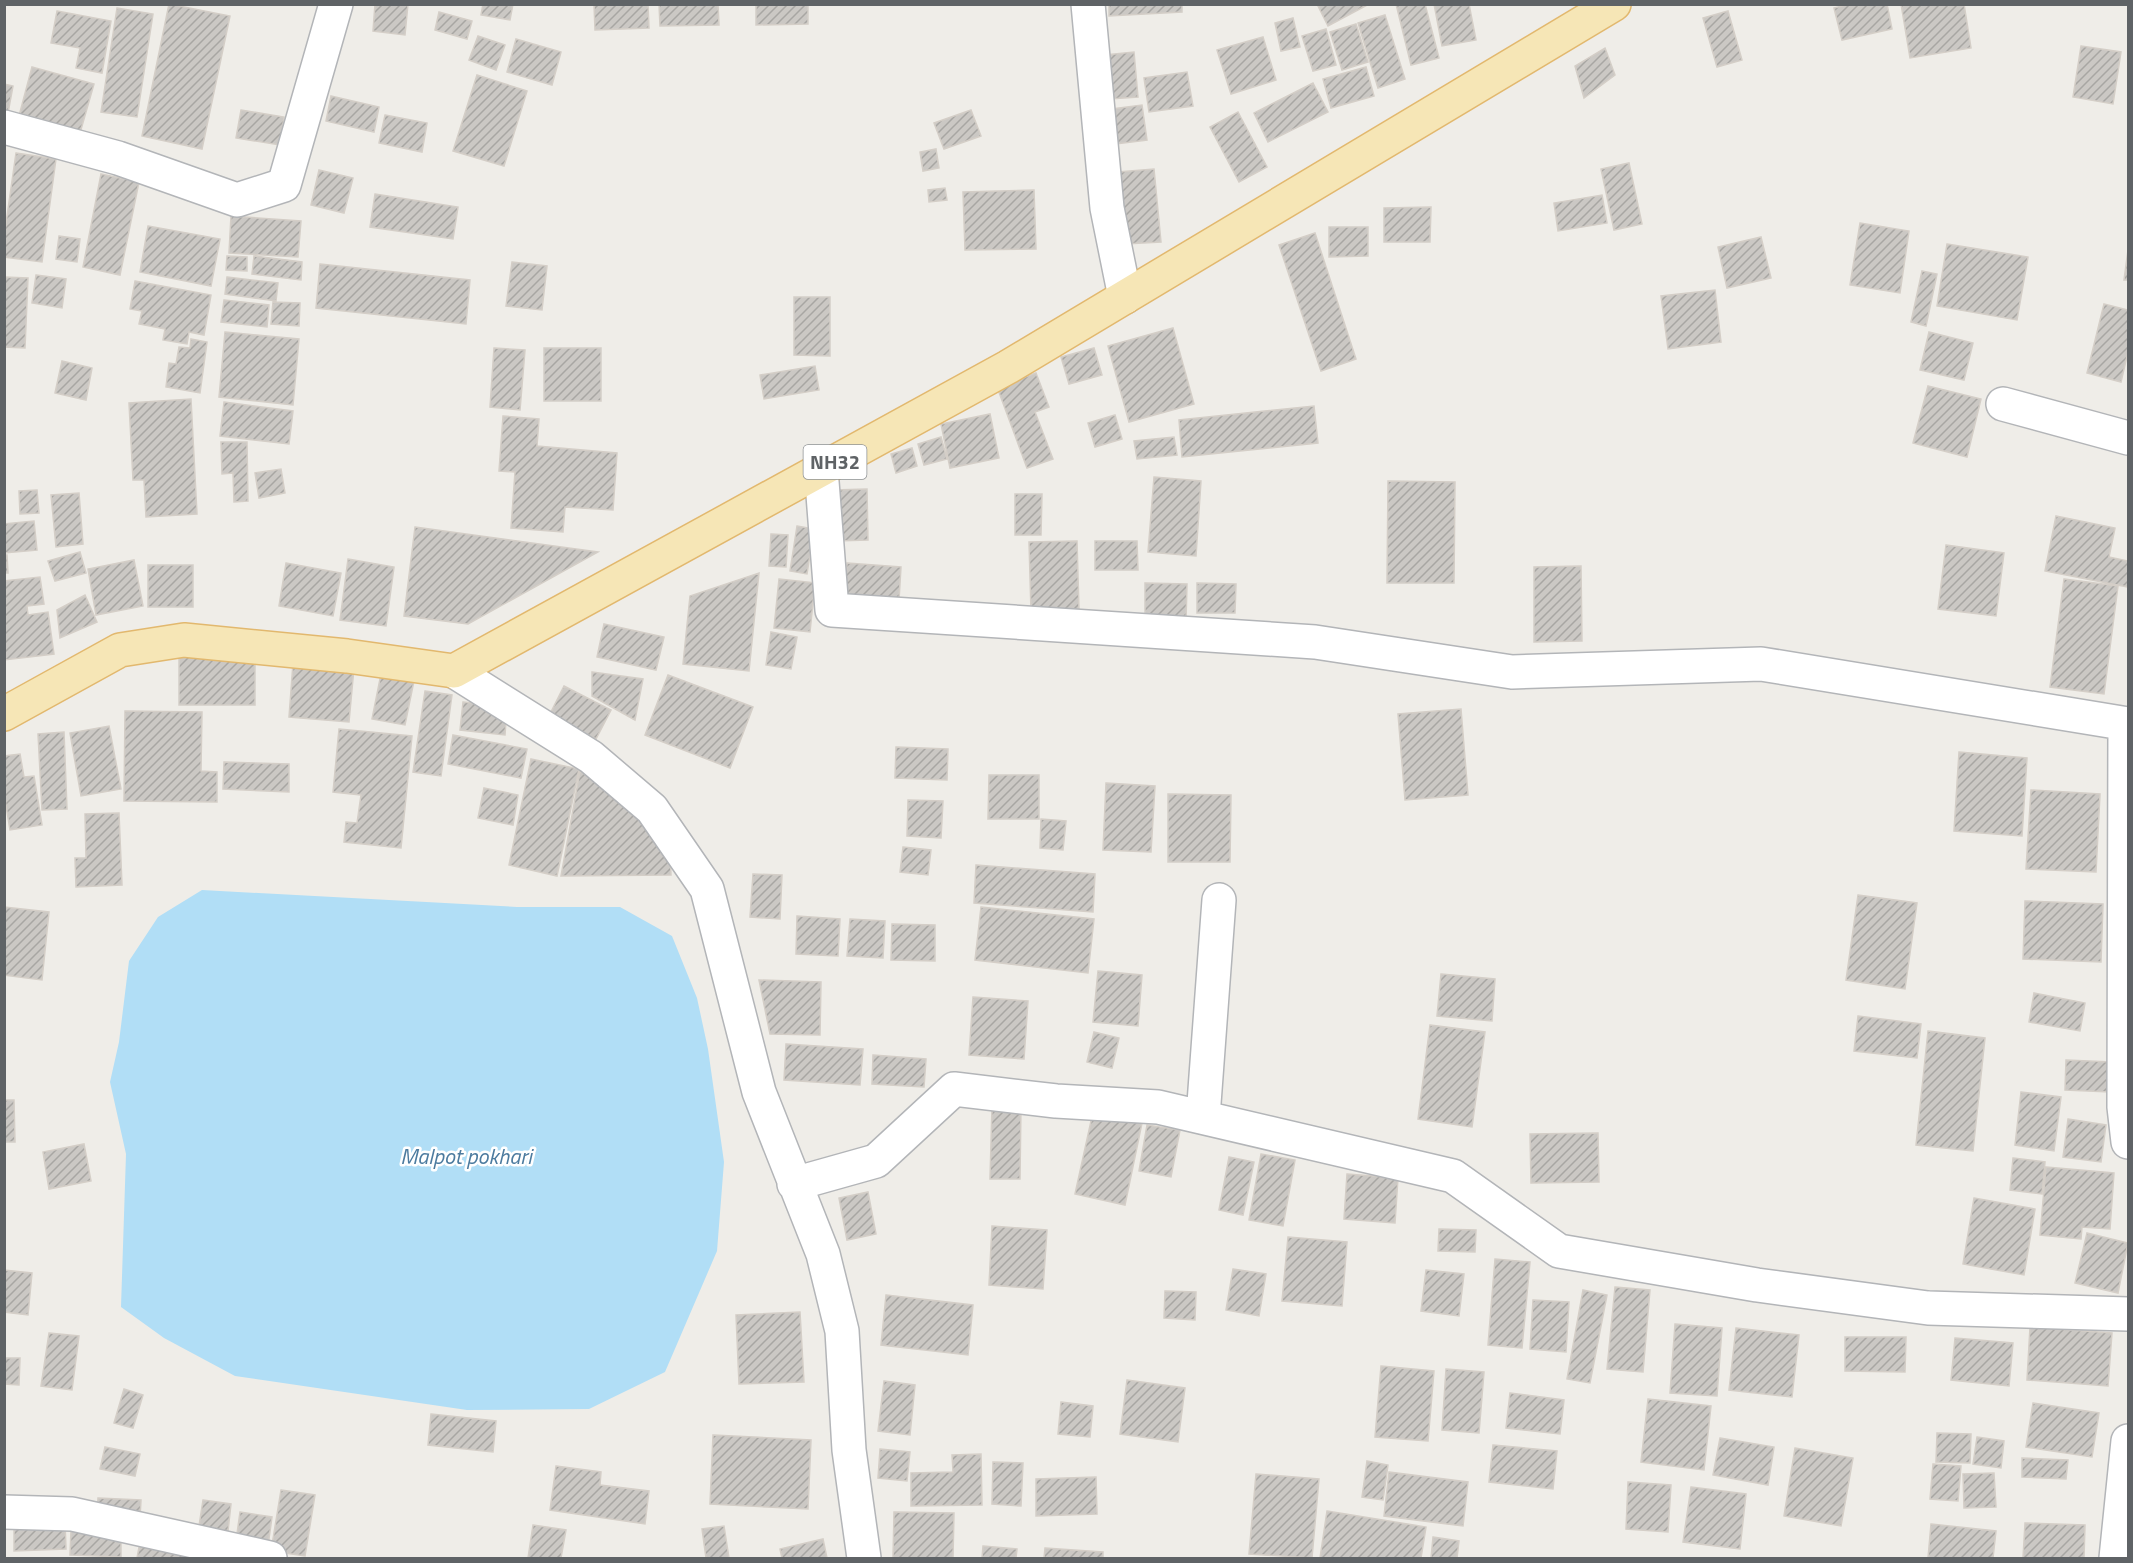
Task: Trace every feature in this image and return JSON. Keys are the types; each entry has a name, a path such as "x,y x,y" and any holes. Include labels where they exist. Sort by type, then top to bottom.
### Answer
{"main road":[{"name":"NH32","path":"454,671 1008,367 1614,4"},
{"path":"4,714 120,650 184,640 347,656 454,671"}],"street":[{"path":"4,127 118,158 237,200 284,185 336,4"},
{"path":"1088,4 1107,208 1125,297"},
{"path":"2003,404 2128,438"},
{"path":"821,470 832,610 1315,642 1512,672 1761,664 2127,724 2124,1107 2128,1142"},
{"path":"454,671 591,757 652,808 707,889 759,1092 823,1254 842,1331 849,1450 864,1558"},
{"path":"1203,1118 1219,900"},
{"path":"794,1184 876,1161 954,1089 1056,1101 1158,1107 1453,1176 1559,1251 1757,1285 1928,1308 2128,1314"},
{"path":"2116,1558 2128,1441"},
{"path":"4,1512 72,1514 270,1558"}],"water":[{"name":"Malpot pokhari","path":"202,890 517,907 620,907 672,936 697,998 708,1049 724,1162 717,1251 665,1372 589,1409 467,1410 235,1376 164,1338 121,1307 126,1154 110,1082 119,1042 129,961 158,917"}],"building":[{"path":"169,4 230,16 202,149 142,136"},
{"path":"375,4 408,4 405,35 373,31"},
{"path":"483,4 513,4 510,20 481,15"},
{"path":"594,4 648,4 649,28 595,30"},
{"path":"659,4 718,4 719,25 660,26"},
{"path":"756,4 808,4 808,24 756,25"},
{"path":"1109,4 1182,4 1182,12 1109,16"},
{"path":"1317,4 1369,4 1328,26"},
{"path":"1396,4 1425,4 1439,58 1411,65"},
{"path":"1434,4 1469,4 1476,40 1442,46"},
{"path":"1850,4 1887,4 1892,29 1842,40 1834,8"},
{"path":"1901,4 1964,4 1971,48 1910,58"},
{"path":"117,8 153,14 137,117 101,112"},
{"path":"57,11 111,21 102,73 76,68 80,48 51,43"},
{"path":"1728,11 1742,60 1717,67 1703,18"},
{"path":"439,12 472,21 467,39 435,30"},
{"path":"1385,15 1405,79 1378,88 1358,23"},
{"path":"1293,18 1300,47 1281,51 1275,23"},
{"path":"1356,24 1368,62 1342,70 1330,32"},
{"path":"1326,29 1336,65 1313,71 1302,36"},
{"path":"478,36 505,45 496,70 469,60"},
{"path":"1263,37 1276,80 1231,94 1217,50"},
{"path":"516,39 561,52 552,85 507,72"},
{"path":"2081,46 2121,52 2113,104 2073,97"},
{"path":"1605,48 1615,75 1584,98 1575,66"},
{"path":"1134,52 1138,97 1110,99 1105,55"},
{"path":"32,67 94,84 80,133 19,116"},
{"path":"1366,67 1374,96 1331,108 1323,79"},
{"path":"1187,72 1193,106 1149,112 1144,78"},
{"path":"477,75 527,91 504,166 453,151"},
{"path":"1313,83 1328,112 1268,142 1254,113"},
{"path":"4,84 13,86 8,113 4,112"},
{"path":"331,96 379,107 374,132 326,121"},
{"path":"1142,105 1147,140 1116,144 1112,109"},
{"path":"241,110 284,117 280,145 236,138"},
{"path":"971,110 981,136 944,149 934,123"},
{"path":"1238,112 1267,167 1239,182 1210,127"},
{"path":"385,115 427,123 422,152 379,143"},
{"path":"936,149 939,168 923,171 920,152"},
{"path":"16,153 56,159 42,262 4,257 4,237"},
{"path":"1629,163 1642,224 1614,230 1601,169"},
{"path":"1154,169 1161,242 1125,244 1118,172"},
{"path":"319,170 353,178 344,213 311,205"},
{"path":"101,174 139,182 120,275 83,267"},
{"path":"945,188 947,200 929,202 928,190"},
{"path":"1034,190 1036,249 965,250 963,192"},
{"path":"375,194 458,207 453,239 370,227"},
{"path":"1602,195 1607,223 1558,231 1554,203"},
{"path":"1431,207 1430,242 1384,242 1384,208"},
{"path":"231,216 301,221 298,257 229,253"},
{"path":"1860,223 1909,231 1900,293 1850,285"},
{"path":"148,226 220,239 211,286 140,272"},
{"path":"1329,227 1368,227 1368,256 1329,257"},
{"path":"1315,233 1356,359 1321,371 1279,245"},
{"path":"59,236 80,239 77,262 56,259"},
{"path":"1761,237 1771,278 1727,288 1718,247"},
{"path":"1947,244 2028,257 2017,320 1937,306"},
{"path":"2128,250 2128,280 2124,280"},
{"path":"227,256 247,257 247,271 226,270"},
{"path":"254,256 302,262 301,280 252,274"},
{"path":"512,262 547,266 542,310 506,306"},
{"path":"320,264 470,280 466,324 316,308"},
{"path":"1922,271 1937,274 1926,326 1911,322"},
{"path":"36,275 66,279 62,308 32,303"},
{"path":"4,277 28,278 25,348 4,347"},
{"path":"227,277 278,283 276,301 225,294"},
{"path":"135,281 211,295 204,335 189,332 187,344 163,340 165,329 139,324 142,311 130,309"},
{"path":"1715,290 1721,342 1668,349 1661,296"},
{"path":"794,297 830,297 830,356 794,355"},
{"path":"224,300 269,305 267,327 221,322"},
{"path":"273,302 300,303 299,326 271,324"},
{"path":"2104,304 2128,310 2128,352 2121,382 2087,373"},
{"path":"1173,328 1194,404 1129,422 1108,346"},
{"path":"225,332 299,339 293,405 219,397"},
{"path":"1929,332 1973,343 1964,380 1920,370"},
{"path":"191,339 207,342 200,393 166,387 169,363 176,364 179,347 190,348"},
{"path":"494,348 525,350 520,410 490,407"},
{"path":"544,348 601,348 601,401 544,401"},
{"path":"1094,348 1102,375 1069,384 1061,357"},
{"path":"62,361 92,368 86,400 55,393"},
{"path":"815,366 819,390 764,399 760,375"},
{"path":"1036,373 1049,407 1035,412 1053,459 1027,468 997,387"},
{"path":"1928,386 1981,399 1967,457 1913,443"},
{"path":"191,399 197,514 146,517 144,480 133,480 129,403"},
{"path":"224,402 293,411 289,444 220,436"},
{"path":"1314,406 1318,443 1182,457 1179,420"},
{"path":"990,414 999,458 950,468 941,424"},
{"path":"1115,415 1122,439 1095,447 1088,423"},
{"path":"503,416 539,419 537,446 617,453 613,510 565,507 563,532 511,528 515,472 499,471"},
{"path":"941,437 947,459 924,465 918,444"},
{"path":"1174,437 1177,455 1137,459 1134,441"},
{"path":"221,442 247,442 248,501 234,502 233,473 222,474"},
{"path":"912,448 917,466 896,473 891,454"},
{"path":"281,469 285,493 259,498 255,473"},
{"path":"1154,477 1201,481 1196,556 1148,552"},
{"path":"1388,481 1455,482 1454,583 1387,583"},
{"path":"867,489 868,540 835,541 834,490"},
{"path":"37,490 39,513 20,514 19,491"},
{"path":"79,493 83,544 56,547 51,495"},
{"path":"1015,494 1042,494 1041,535 1015,535"},
{"path":"2056,516 2115,528 2109,557 2128,561 2128,587 2045,571"},
{"path":"34,521 37,550 4,553 4,524"},
{"path":"797,526 814,529 807,574 790,571"},
{"path":"415,527 598,552 468,624 404,616"},
{"path":"771,534 788,535 786,567 769,566"},
{"path":"1077,541 1079,609 1031,611 1029,542"},
{"path":"1095,541 1137,541 1138,570 1095,570"},
{"path":"1946,545 2004,553 1996,616 1938,609"},
{"path":"80,552 86,573 55,581 48,561"},
{"path":"4,555 7,555 8,573 4,573"},
{"path":"348,559 394,567 386,626 340,620"},
{"path":"134,560 143,606 96,615 88,569"},
{"path":"286,563 341,573 333,616 279,606"},
{"path":"847,563 901,567 899,600 844,597"},
{"path":"148,565 193,565 193,607 148,607"},
{"path":"1581,566 1582,641 1534,642 1534,567"},
{"path":"759,573 749,671 683,664 690,596"},
{"path":"40,577 44,604 27,606 28,615 48,612 54,654 4,660 4,581"},
{"path":"779,579 815,583 810,632 774,628"},
{"path":"2064,579 2118,586 2104,694 2050,687"},
{"path":"1145,583 1187,584 1186,621 1145,620"},
{"path":"1197,583 1236,584 1235,613 1197,613"},
{"path":"85,595 97,622 60,638 57,610"},
{"path":"604,624 664,637 656,670 597,657"},
{"path":"771,632 797,637 791,669 766,665"},
{"path":"179,652 255,652 255,705 179,705"},
{"path":"293,663 354,668 349,722 289,717"},
{"path":"382,669 415,676 405,725 372,719"},
{"path":"592,672 643,679 635,720 592,696"},
{"path":"668,675 753,707 730,768 645,735"},
{"path":"564,686 611,710 596,739 549,716"},
{"path":"425,691 452,695 441,776 413,772"},
{"path":"463,702 507,707 505,735 460,730"},
{"path":"1461,709 1468,795 1405,800 1398,714"},
{"path":"125,711 202,712 201,771 217,772 217,802 124,801"},
{"path":"109,726 121,789 81,796 70,733"},
{"path":"339,729 412,736 401,848 344,842 346,822 357,823 361,795 333,792"},
{"path":"64,732 67,809 42,810 38,734"},
{"path":"453,735 527,749 521,778 448,764"},
{"path":"896,747 948,749 947,780 895,778"},
{"path":"1959,752 2027,758 2022,836 1954,831"},
{"path":"20,754 24,777 34,776 42,825 10,830 4,794 4,756"},
{"path":"531,759 579,769 557,876 509,865"},
{"path":"224,762 289,764 289,792 223,789"},
{"path":"580,771 669,834 671,875 561,876"},
{"path":"989,775 1039,775 1039,819 988,819"},
{"path":"1106,783 1155,786 1151,852 1103,850"},
{"path":"484,788 518,795 513,825 478,818"},
{"path":"2031,790 2100,794 2096,872 2026,869"},
{"path":"1168,794 1231,795 1230,862 1168,862"},
{"path":"908,800 943,801 941,838 907,836"},
{"path":"119,813 122,885 76,887 75,858 86,858 85,814"},
{"path":"1041,819 1066,821 1063,850 1040,848"},
{"path":"903,847 931,850 928,875 900,872"},
{"path":"976,865 1095,874 1093,912 974,903"},
{"path":"753,874 782,875 780,919 750,917"},
{"path":"1858,895 1917,903 1905,989 1846,980"},
{"path":"2025,901 2103,904 2101,962 2023,959"},
{"path":"4,907 49,912 42,980 4,975"},
{"path":"981,907 1094,919 1088,973 975,960"},
{"path":"797,916 840,919 838,956 796,954"},
{"path":"850,919 885,921 883,958 847,956"},
{"path":"892,924 935,925 935,961 891,960"},
{"path":"1098,971 1142,975 1138,1026 1093,1022"},
{"path":"1441,974 1495,979 1492,1021 1437,1016"},
{"path":"759,980 821,982 820,1035 770,1034"},
{"path":"2034,993 2085,1003 2080,1031 2029,1022"},
{"path":"973,997 1028,1001 1024,1059 969,1055"},
{"path":"1858,1016 1921,1024 1917,1058 1854,1051"},
{"path":"1430,1025 1485,1032 1472,1127 1418,1119"},
{"path":"1928,1031 1985,1038 1973,1151 1916,1145"},
{"path":"1094,1032 1119,1038 1112,1068 1087,1062"},
{"path":"786,1044 863,1049 860,1085 784,1080"},
{"path":"873,1055 926,1059 924,1087 872,1084"},
{"path":"2066,1060 2111,1062 2110,1092 2065,1090"},
{"path":"2021,1092 2061,1097 2054,1151 2015,1145"},
{"path":"4,1100 14,1100 15,1142 4,1142"},
{"path":"992,1106 1021,1106 1020,1179 990,1179"},
{"path":"1093,1112 1142,1123 1125,1205 1075,1194"},
{"path":"2068,1119 2106,1125 2101,1162 2063,1157"},
{"path":"1147,1125 1180,1130 1171,1177 1139,1171"},
{"path":"1598,1133 1599,1182 1531,1183 1530,1134"},
{"path":"84,1144 91,1181 49,1189 43,1152"},
{"path":"1261,1154 1295,1160 1283,1226 1249,1220"},
{"path":"1229,1157 1254,1162 1243,1215 1219,1210"},
{"path":"2013,1158 2045,1162 2042,1194 2010,1190"},
{"path":"2046,1167 2114,1173 2110,1229 2082,1227 2081,1239 2040,1235"},
{"path":"1347,1174 1398,1178 1395,1223 1344,1219"},
{"path":"868,1192 876,1234 847,1240 839,1198"},
{"path":"1974,1198 2035,1209 2024,1275 1963,1264"},
{"path":"992,1226 1047,1230 1043,1289 989,1285"},
{"path":"1439,1229 1476,1230 1475,1252 1438,1251"},
{"path":"2087,1233 2128,1243 2118,1293 2075,1283"},
{"path":"1288,1237 1347,1242 1342,1306 1282,1301"},
{"path":"1495,1259 1530,1262 1522,1348 1488,1345"},
{"path":"1233,1269 1266,1274 1259,1316 1226,1310"},
{"path":"4,1270 32,1273 28,1315 4,1312"},
{"path":"1426,1270 1464,1274 1459,1316 1421,1311"},
{"path":"1615,1287 1650,1290 1643,1372 1607,1369"},
{"path":"1583,1290 1607,1295 1590,1383 1567,1379"},
{"path":"1165,1291 1196,1292 1195,1320 1164,1318"},
{"path":"886,1295 973,1305 968,1355 881,1345"},
{"path":"1533,1300 1569,1302 1566,1352 1530,1349"},
{"path":"800,1312 804,1382 739,1384 736,1315"},
{"path":"1675,1324 1722,1328 1717,1396 1670,1393"},
{"path":"2030,1327 2112,1333 2108,1386 2027,1380"},
{"path":"1736,1328 1799,1335 1792,1397 1729,1390"},
{"path":"49,1333 79,1336 72,1390 41,1386"},
{"path":"1845,1337 1906,1337 1905,1372 1845,1371"},
{"path":"1955,1338 2013,1343 2009,1386 1951,1380"},
{"path":"4,1358 20,1358 19,1385 4,1384"},
{"path":"1381,1366 1434,1371 1428,1441 1375,1437"},
{"path":"1446,1369 1484,1372 1479,1433 1442,1430"},
{"path":"1127,1380 1185,1388 1178,1442 1120,1434"},
{"path":"884,1381 915,1385 910,1435 878,1431"},
{"path":"124,1389 143,1395 133,1428 114,1423"},
{"path":"1510,1393 1564,1400 1560,1434 1506,1428"},
{"path":"1648,1399 1711,1406 1704,1470 1641,1462"},
{"path":"1061,1402 1093,1406 1090,1437 1058,1434"},
{"path":"2033,1403 2099,1413 2092,1457 2026,1447"},
{"path":"431,1414 496,1421 493,1452 428,1445"},
{"path":"1937,1433 1971,1434 1970,1463 1936,1462"},
{"path":"713,1435 811,1440 808,1509 710,1504"},
{"path":"1977,1437 2004,1441 2001,1468 1973,1464"},
{"path":"1720,1438 1774,1447 1768,1485 1713,1475"},
{"path":"1493,1445 1557,1451 1553,1489 1489,1482"},
{"path":"105,1447 140,1454 135,1476 100,1469"},
{"path":"1795,1448 1853,1458 1841,1526 1784,1516"},
{"path":"880,1449 910,1452 907,1481 878,1478"},
{"path":"981,1454 982,1505 911,1506 911,1473 953,1472 952,1455"},
{"path":"2022,1458 2068,1460 2066,1479 2022,1477"},
{"path":"1367,1461 1388,1465 1383,1500 1362,1497"},
{"path":"993,1462 1023,1463 1021,1506 992,1504"},
{"path":"1933,1464 1961,1466 1958,1501 1930,1499"},
{"path":"556,1466 601,1472 600,1485 649,1491 645,1524 550,1510"},
{"path":"1389,1472 1468,1482 1463,1526 1384,1516"},
{"path":"1994,1473 1996,1507 1964,1508 1963,1474"},
{"path":"1256,1474 1319,1479 1312,1558 1249,1554"},
{"path":"1096,1477 1097,1514 1036,1516 1036,1479"},
{"path":"1628,1482 1671,1485 1668,1532 1626,1529"},
{"path":"1691,1487 1746,1494 1740,1549 1683,1542"},
{"path":"281,1490 315,1495 305,1556 271,1551"},
{"path":"98,1498 141,1500 140,1518 97,1515"},
{"path":"203,1500 231,1504 228,1531 199,1526"},
{"path":"1327,1511 1426,1527 1421,1558 1320,1558"},
{"path":"240,1512 272,1517 268,1546 236,1541"},
{"path":"894,1512 954,1513 953,1558 893,1558"},
{"path":"65,1522 66,1549 14,1551 14,1523"},
{"path":"2025,1523 2085,1525 2084,1558 2023,1558"},
{"path":"1931,1524 1996,1531 1993,1558 1928,1558"},
{"path":"533,1525 566,1530 561,1558 528,1558"},
{"path":"724,1526 729,1558 706,1558 702,1529"},
{"path":"71,1530 121,1532 121,1557 70,1555"},
{"path":"1433,1537 1459,1541 1457,1558 1431,1558"},
{"path":"823,1539 827,1558 782,1558 780,1549"},
{"path":"140,1542 199,1558 137,1558"},
{"path":"983,1546 1017,1549 1016,1558 982,1558"},
{"path":"1045,1548 1103,1552 1103,1558 1044,1558"}]}
